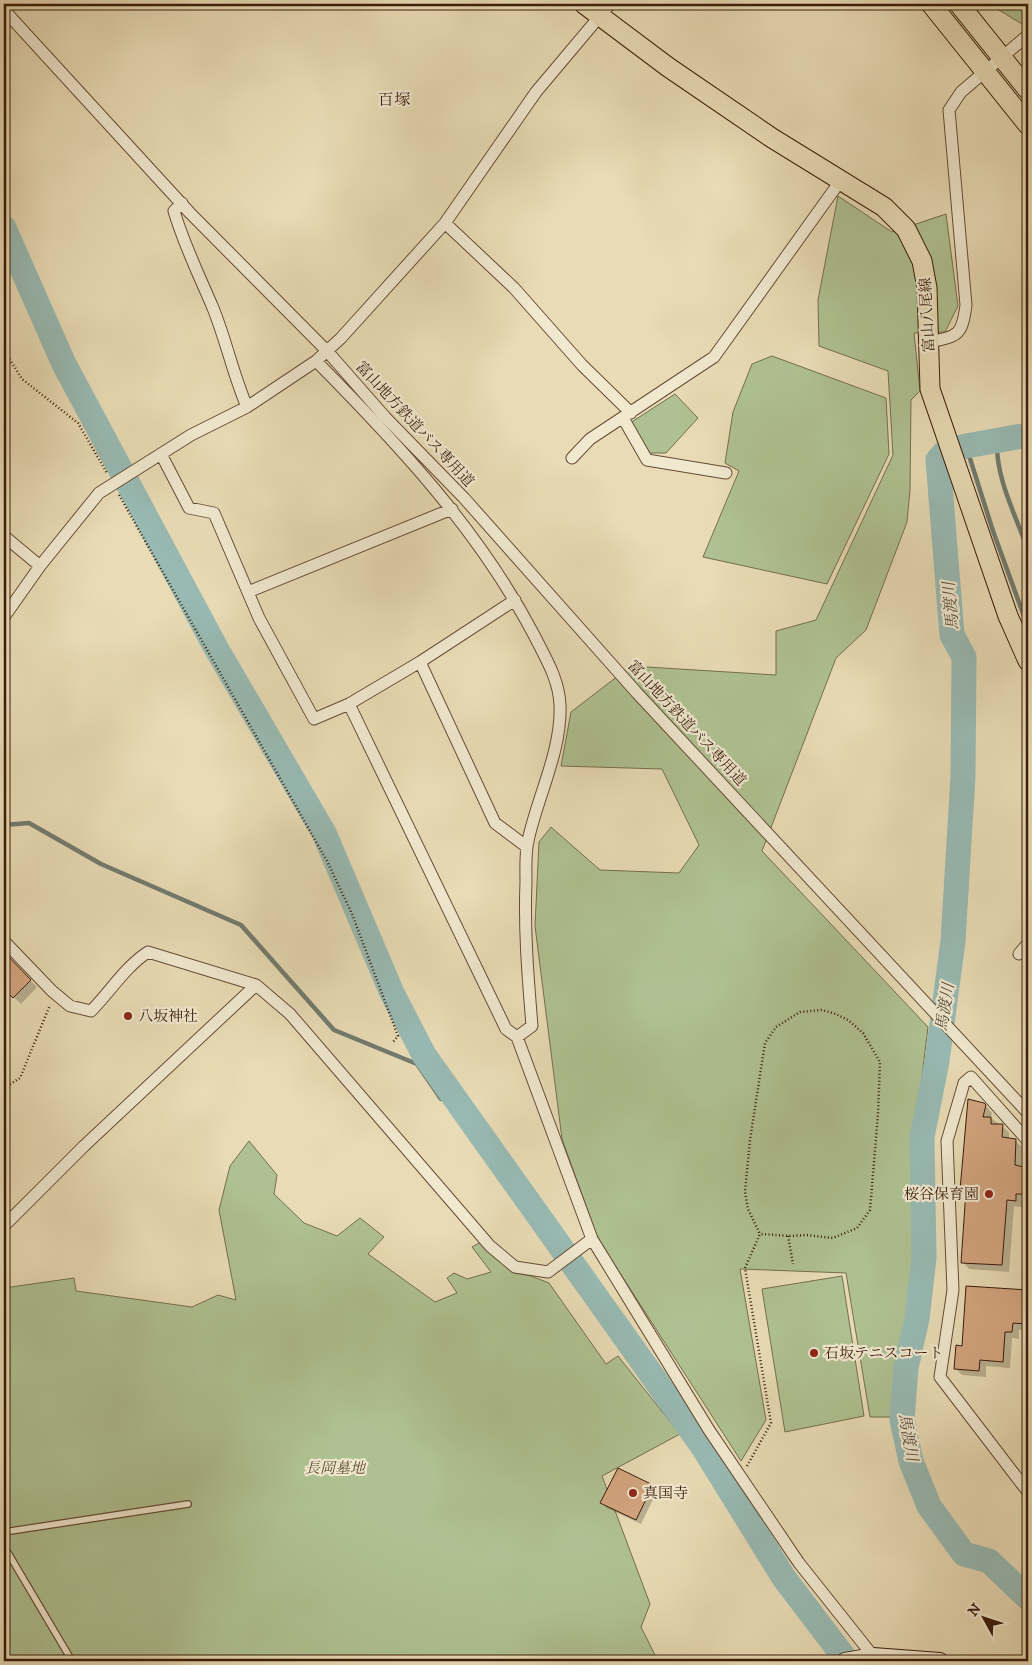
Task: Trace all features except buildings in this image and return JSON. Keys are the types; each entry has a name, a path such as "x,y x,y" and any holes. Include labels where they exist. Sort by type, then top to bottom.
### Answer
{"main road":[{"name":"富山八尾線","path":"584,4 604,10 668,67 764,133 884,207 906,229 922,261 927,288 930,389 1008,616 1028,661"},
{"path":"931,4 1028,125"},
{"path":"959,4 1028,90"},
{"path":"845,1661 868,1657 940,1661"}],"street":[{"name":"富山地方鉄道バス専用道","path":"4,10 56,64 182,203 327,351 385,417 464,498 637,693 1028,1113"},
{"path":"4,617 40,566 99,494 191,435 247,406 316,361 327,351 445,223 536,92 604,10"},
{"path":"928,342 953,337 964,325 966,305 964,258 949,110 961,92 1028,35"},
{"path":"572,458 590,440 714,357 842,180"},
{"path":"182,203 174,211 183,241 214,310 236,382 247,406"},
{"path":"445,223 514,288 627,415 647,460 726,473"},
{"path":"316,361 381,426 452,509 515,600 555,676 560,705 551,764 527,847 524,930 532,1026 517,1037"},
{"path":"161,454 189,508 214,513 259,618 314,719 348,704 420,662 515,600"},
{"path":"248,592 452,509"},
{"path":"4,536 40,566"},
{"path":"420,662 495,823 527,847"},
{"path":"348,704 506,1029 517,1037 592,1239 709,1430 799,1563 868,1657"},
{"path":"4,941 54,993 70,1006 91,1011 108,994 134,961 148,952 256,985 290,1014 490,1246 515,1267 548,1272 592,1239"},
{"path":"1020,954 1028,943"},
{"path":"4,1226 84,1146 256,985"},
{"path":"1028,1140 971,1077 964,1083 947,1141 953,1290 940,1377 1028,1492"}],"lane":[{"path":"4,1532 188,1504"},
{"path":"4,1546 72,1661"}],"path":[{"path":"4,350 22,379 78,423 116,482 327,861 352,914 398,1036 392,1042"},
{"path":"4,1088 20,1078 54,993"},
{"path":"741,1476 771,1423 745,1268 760,1234 748,1209 746,1192 750,1140 765,1043 776,1027 800,1012 822,1010 848,1020 863,1033 880,1062 878,1114 870,1210 857,1228 833,1238 806,1235 760,1234"},
{"path":"788,1236 793,1264"}],"green space":[{"path":"989,4 1021,4 1025,20 1022,24"},
{"path":"838,196 892,232 946,214 958,306 945,332 914,333 920,391 911,400 910,490 907,522 866,630 836,658 762,851 928,1027 914,1141 918,1246 896,1417 870,1417 846,1273 740,1269 766,1420 741,1461 598,1239 562,1139 535,926 539,842 551,827 600,870 679,873 699,845 662,769 561,766 571,712 631,666 776,675 776,631 816,620 893,455 888,371 819,346 818,300"},
{"path":"772,356 886,398 889,454 827,584 703,557 739,471 725,463 733,412 752,364"},
{"path":"675,394 698,418 666,453 650,453 630,423"},
{"name":"長岡墓地","path":"249,1141 277,1175 274,1194 304,1223 337,1236 360,1218 384,1237 368,1254 435,1302 457,1293 447,1278 454,1273 467,1279 491,1272 472,1247 481,1242 515,1273 531,1276 549,1283 606,1364 618,1356 680,1434 602,1476 650,1604 641,1627 658,1661 4,1661 4,1288 74,1278 76,1291 192,1307 218,1295 236,1300 219,1210 230,1166"},
{"name":"石坂テニスコート","path":"842,1276 864,1416 785,1432 762,1289"}],"waterway":[{"path":"4,228 64,364 216,648 324,833 392,993 424,1055 703,1447 784,1578 847,1661"},
{"name":"馬渡川","path":"1028,435 966,446 945,452 938,460 952,635 964,657 963,776 953,941 937,1061 922,1137 924,1258 917,1319 906,1368 902,1420 911,1461 929,1506 964,1554 989,1561 1028,1598"},
{"path":"997,440 999,468 1012,510 1028,550"},
{"path":"966,446 993,531 1028,627"},
{"path":"4,825 29,823 101,864 241,925 334,1030 417,1064 441,1099 452,1093"}],"place":[{"name":"八坂神社","path":"128,1016"},
{"name":"桜谷保育園","path":"989,1194"},
{"name":"石坂テニスコート","path":"814,1353"},
{"name":"真国寺","path":"633,1493"}],"district":[{"name":"百塚","path":"394,99"}]}
